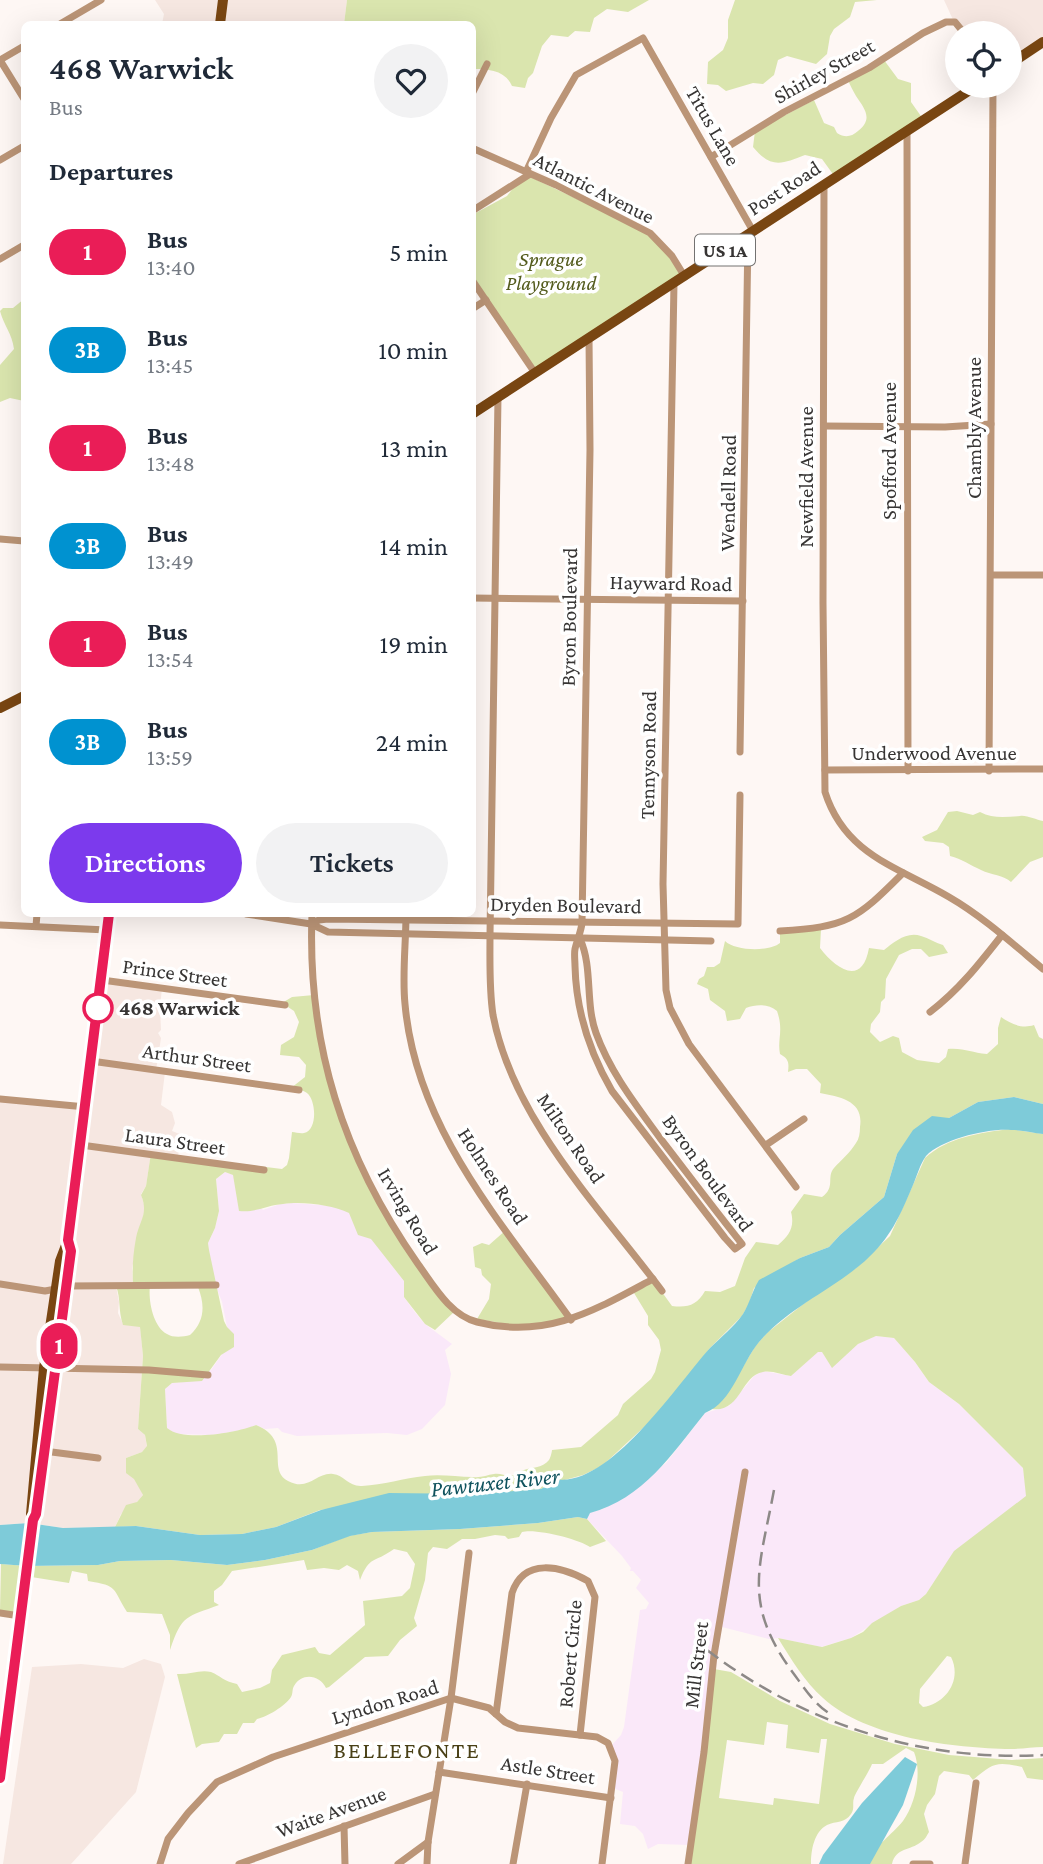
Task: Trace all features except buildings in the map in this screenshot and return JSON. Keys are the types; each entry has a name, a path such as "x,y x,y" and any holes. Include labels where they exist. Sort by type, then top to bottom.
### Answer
{"main road":[{"path":"220,21 223,0"},
{"path":"1022,56 1043,42"},
{"name":"Post Road","path":"476,411 958,98"},
{"path":"0,708 21,698"},
{"path":"0,1778 25,1574 56,1367 60,1261 68,1240 109,917"},
{"path":"33,1521 31,1514 44,1368 61,1288"}],"street":[{"path":"65,21 101,0"},
{"name":"Shirley Street","path":"711,158 784,112 869,68 923,33 945,22"},
{"name":"Titus Lane","path":"528,173 551,118 576,75 643,38 750,233"},
{"path":"21,48 0,60 21,94"},
{"path":"476,86 487,64"},
{"name":"Chambly Avenue","path":"989,771 993,98"},
{"name":"Spofford Avenue","path":"907,131 908,771"},
{"path":"0,160 21,148"},
{"name":"Atlantic Avenue","path":"476,150 650,233 672,256 685,277"},
{"path":"476,208 528,173"},
{"name":"Newfield Avenue","path":"824,184 825,792 834,816 852,839 903,873 950,897 1043,969"},
{"name":"Wendell Road","path":"740,752 750,233"},
{"path":"0,260 21,246"},
{"name":"Tennyson Road","path":"674,283 663,939 666,990 670,1009 689,1044 796,1187"},
{"path":"476,286 535,373"},
{"path":"476,306 486,300"},
{"name":"Byron Boulevard","path":"580,939 584,949 588,1002 596,1033 609,1060 624,1087 654,1129 742,1244 739,1248 735,1249 725,1238 612,1091 598,1064 582,1020 575,978 575,949 580,939 582,923 588,599 589,338"},
{"name":"Milton Road","path":"498,397 491,750 490,934 493,1014 501,1045 530,1113 662,1291"},
{"path":"824,426 991,424"},
{"path":"0,539 21,541"},
{"path":"991,575 1043,575"},
{"name":"Hayward Road","path":"476,598 743,601"},
{"name":"Underwood Avenue","path":"825,770 1043,769"},
{"name":"Dryden Boulevard","path":"423,917 490,921 738,924 740,795"},
{"path":"780,931 829,927 844,922 876,900 903,873"},
{"path":"36,926 37,917"},
{"name":"Dryden Boulevard","path":"266,917 311,924 328,932 711,941"},
{"name":"Irving Road","path":"312,917 315,999 320,1039 330,1083 347,1136 371,1189 398,1236 458,1314 477,1322 501,1326 552,1325 589,1313 653,1279"},
{"name":"Dryden Boulevard","path":"311,924 328,919 380,917"},
{"name":"Holmes Road","path":"406,917 405,1003 413,1050 428,1101 473,1186 571,1320"},
{"path":"0,925 107,930"},
{"path":"930,1012 951,996 1002,935"},
{"name":"Prince Street","path":"102,980 285,1005"},
{"path":"598,1064 609,1060"},
{"name":"Arthur Street","path":"91,1062 299,1090"},
{"path":"0,1099 86,1107"},
{"path":"766,1145 804,1119"},
{"path":"646,1135 654,1129"},
{"name":"Laura Street","path":"81,1145 264,1170"},
{"path":"0,1284 45,1291 61,1288 216,1285"},
{"path":"0,1367 149,1370 208,1375"},
{"path":"44,1451 98,1458"},
{"name":"Mill Street","path":"688,1864 704,1752 714,1651 745,1472"},
{"path":"427,1864 469,1553"},
{"name":"Robert Circle","path":"496,1714 516,1580 524,1573 545,1568 569,1572 588,1581 595,1597 580,1735"},
{"path":"0,1614 20,1616"},
{"name":"Lyndon Road","path":"160,1864 168,1839 217,1782 273,1757 451,1698 489,1708 517,1728 597,1737 608,1742 615,1761 602,1864"},
{"name":"Astle Street","path":"439,1772 611,1798"},
{"path":"965,1864 976,1783"},
{"path":"513,1864 527,1784"},
{"name":"Waite Avenue","path":"239,1864 257,1861 344,1826 435,1794"},
{"path":"344,1826 345,1864"},
{"path":"398,1864 428,1842"},
{"path":"913,1864 930,1864"}],"shaded area":[{"path":"155,0 347,0 344,21 163,21 164,14"},
{"path":"944,0 1043,0 1043,43 1022,57 1022,21 954,21"},
{"path":"102,980 162,988 161,1030 158,1033 161,1038 156,1070 165,1072 161,1105 172,1112 175,1123 172,1131 182,1135 178,1156 151,1154 146,1186 141,1194 145,1208 132,1268 133,1284 116,1286 118,1313 123,1324 140,1326 143,1356 138,1429 145,1435 147,1447 142,1452 126,1458 143,1495 121,1514 115,1527 63,1528 29,1523 0,1525 0,1100 82,1108"},
{"path":"225,1172 233,1175 237,1187 263,1210 293,1203 335,1206 350,1211 404,1281 404,1297 414,1311 425,1324 452,1344 445,1350 451,1374 445,1405 422,1429 407,1435 387,1433 297,1436 282,1432 278,1428 265,1429 256,1425 244,1430 213,1435 174,1434 167,1428 165,1389 172,1383 183,1382 211,1370 225,1350 227,1327 222,1302 213,1279 208,1243 219,1211 216,1179"},
{"path":"876,1336 894,1338 929,1382 959,1404 1023,1468 1027,1496 955,1551 919,1600 901,1606 851,1638 821,1647 778,1638 769,1639 722,1627 690,1845 658,1844 648,1849 643,1834 635,1826 620,1824 623,1792 613,1788 614,1761 610,1747 621,1735 624,1727 640,1610 646,1609 649,1603 636,1588 641,1580 630,1571 631,1568 622,1556 587,1519 589,1513 603,1509 666,1463 705,1413 729,1406 754,1376 763,1371 791,1376 817,1352 822,1352 832,1367 858,1344"},
{"path":"144,1659 161,1664 165,1677 136,1792 71,1864 3,1864 32,1667 81,1664 123,1668"}],"green space":[{"path":"347,0 649,0 628,12 607,9 594,18 590,32 575,31 568,37 551,35 542,46 525,88 512,86 505,77 495,72 476,69 476,21 344,21"},
{"path":"735,0 877,0 855,2 850,17 834,29 830,36 827,54 816,64 787,56 778,60 774,75 763,84 753,83 726,91 718,85 707,84 708,62 723,50 728,38 728,20"},
{"path":"884,60 898,79 911,83 911,102 923,119 835,177 822,159 805,155 790,161 771,162 753,147 755,131 814,100 824,123 834,127 837,133 843,136 855,133 863,127 867,118 848,80"},
{"name":"Sprague Playground","path":"524,174 649,233 683,274 536,372 476,285 476,213 507,196"},
{"path":"21,301 21,400 10,398 0,402 0,365 14,349 0,311 3,308 13,308"},
{"path":"948,812 973,815 980,812 1000,817 1023,816 1043,821 1043,857 1030,862 1011,882 950,856 949,847 943,843 925,841 922,837 937,830"},
{"path":"821,929 820,948 826,956 841,968 855,971 866,960 869,948 884,950 906,936 921,936 943,945 948,953 929,957 921,949 912,949 899,955 886,979 885,998 881,1002 880,1012 871,1024 870,1032 880,1042 893,1036 899,1038 902,1052 917,1060 939,1063 946,1057 948,1049 987,1054 998,1044 1001,1017 1017,1025 1034,1025 1039,1037 1043,1039 1043,1104 1014,1097 978,1102 949,1118 897,1154 884,1197 829,1247 800,1258 754,1288 742,1316 710,1348 657,1415 602,1466 583,1475 561,1481 551,1478 548,1485 541,1489 320,1510 276,1527 242,1534 200,1535 136,1526 115,1527 126,1505 137,1502 143,1495 134,1479 126,1473 126,1458 142,1452 147,1446 145,1435 138,1429 143,1356 140,1327 123,1325 116,1286 133,1284 135,1244 144,1212 141,1195 146,1186 151,1153 282,1169 287,1165 292,1132 309,1131 314,1114 307,1093 291,1088 305,1077 306,1065 299,1057 280,1055 281,1045 294,1037 299,1022 294,1011 282,1003 292,997 314,995 329,1084 371,1191 454,1312 435,1330 425,1324 404,1297 404,1281 371,1239 358,1235 349,1213 308,1203 239,1211 233,1175 225,1172 216,1179 219,1211 208,1243 224,1321 234,1334 234,1347 221,1355 202,1381 172,1383 165,1389 167,1428 185,1435 197,1435 236,1431 256,1425 274,1438 282,1476 295,1484 307,1483 327,1474 337,1475 354,1485 362,1486 431,1475 511,1476 544,1465 552,1450 581,1447 618,1415 623,1404 651,1379 661,1350 659,1340 648,1325 648,1316 634,1293 654,1281 672,1306 683,1306 699,1300 705,1291 720,1292 735,1286 745,1258 756,1242 778,1245 782,1242 792,1227 791,1212 804,1194 822,1197 829,1190 832,1171 857,1141 860,1118 855,1106 843,1099 820,1093 821,1084 807,1069 788,1072 788,1062 780,1054 777,1011 766,1006 754,1006 746,1008 740,1019 727,1021 725,1011 710,1000 708,989 697,984 707,967 720,963 725,941 736,947 768,948 780,943 780,931","holes":["150,1286 198,1287 202,1312 195,1330 190,1335 178,1337 162,1331 152,1313"]},
{"path":"1010,1129 1043,1134 1043,1747 1015,1749 938,1743 863,1723 841,1712 816,1691 798,1670 778,1638 822,1647 851,1638 901,1606 919,1600 926,1594 954,1551 1026,1496 1023,1468 959,1404 929,1382 894,1338 876,1336 858,1344 832,1368 822,1352 818,1352 791,1376 763,1372 750,1380 729,1405 722,1409 712,1409 727,1393 756,1345 768,1332 811,1298 856,1268 890,1236 925,1158 954,1141 976,1134","holes":["947,1656 951,1657 955,1674 950,1689 939,1701 923,1707 919,1703 920,1689"]},
{"path":"506,1230 569,1320 526,1327 477,1319 489,1299 491,1284 482,1275 481,1269 475,1267 473,1247 482,1243 489,1245"},
{"path":"578,1517 587,1519 606,1541 590,1547 557,1535 528,1531 522,1532 519,1537 508,1539 495,1535 462,1539 447,1549 433,1547 428,1553 425,1580 414,1618 417,1626 400,1640 388,1656 365,1657 326,1688 320,1680 306,1677 297,1682 292,1696 276,1711 254,1723 243,1723 237,1734 224,1734 219,1742 202,1744 196,1748 177,1674 211,1672 237,1684 242,1692 270,1683 272,1670 282,1655 315,1647 319,1653 330,1655 365,1625 363,1601 402,1596 410,1588 415,1564 407,1552 394,1549 373,1561 360,1580 358,1571 347,1565 339,1570 307,1570 304,1560 232,1571 214,1591 214,1602 219,1605 187,1618 178,1629 170,1650 170,1635 162,1614 127,1612 114,1589 88,1581 87,1574 72,1571 69,1583 25,1576 19,1614 0,1611 1,1564 98,1565 120,1561 171,1560 227,1565 312,1550 348,1536 372,1532 460,1529"},
{"path":"714,1669 731,1672 780,1701 830,1724 895,1744 949,1755 1012,1760 1043,1758 1043,1780 1027,1778 1022,1767 1006,1764 990,1767 973,1780 969,1775 944,1771 939,1776 935,1794 924,1814 929,1832 917,1845 900,1852 892,1864 869,1864 879,1846 908,1814 914,1797 916,1760 914,1752 906,1748 883,1764 872,1764 855,1795 849,1817 827,1825 819,1832 813,1847 811,1864 688,1864","holes":["767,1722 788,1725 786,1748 819,1753 821,1739 827,1739 819,1804 774,1798 773,1805 719,1798 727,1740 764,1745"]}],"water":[{"path":"1014,1097 1043,1104 1043,1134 1019,1130 979,1133 943,1144 933,1150 920,1166 899,1217 874,1252 771,1330 759,1342 723,1400 705,1413 655,1473 626,1497 590,1513 587,1519 578,1517 460,1529 372,1532 350,1536 312,1550 227,1565 171,1560 120,1561 98,1565 0,1564 0,1525 29,1523 63,1528 136,1526 200,1535 242,1534 276,1527 321,1510 389,1493 477,1494 541,1489 548,1485 551,1478 572,1479 594,1470 617,1454 639,1433 710,1348 736,1323 759,1280 800,1258 829,1247 884,1197 897,1154 913,1130 932,1116 949,1118 978,1102"},
{"path":"905,1757 917,1764 903,1805 870,1864 819,1864 862,1803"}],"railway":[{"path":"774,1490 760,1562 760,1603 776,1646 791,1670 818,1705 830,1714"},
{"path":"707,1650 783,1699 866,1733 953,1752 998,1756 1043,1755"}],"bus line":[{"name":"1","path":"0,1778 24,1579 36,1514 71,1251 68,1240 109,917"}],"place":[{"name":"468 Warwick","path":"98,1008"}],"district":[{"name":"BELLEFONTE","path":"407,1750"}],"water label":[{"name":"Pawtuxet River","path":"495,1482"}]}
